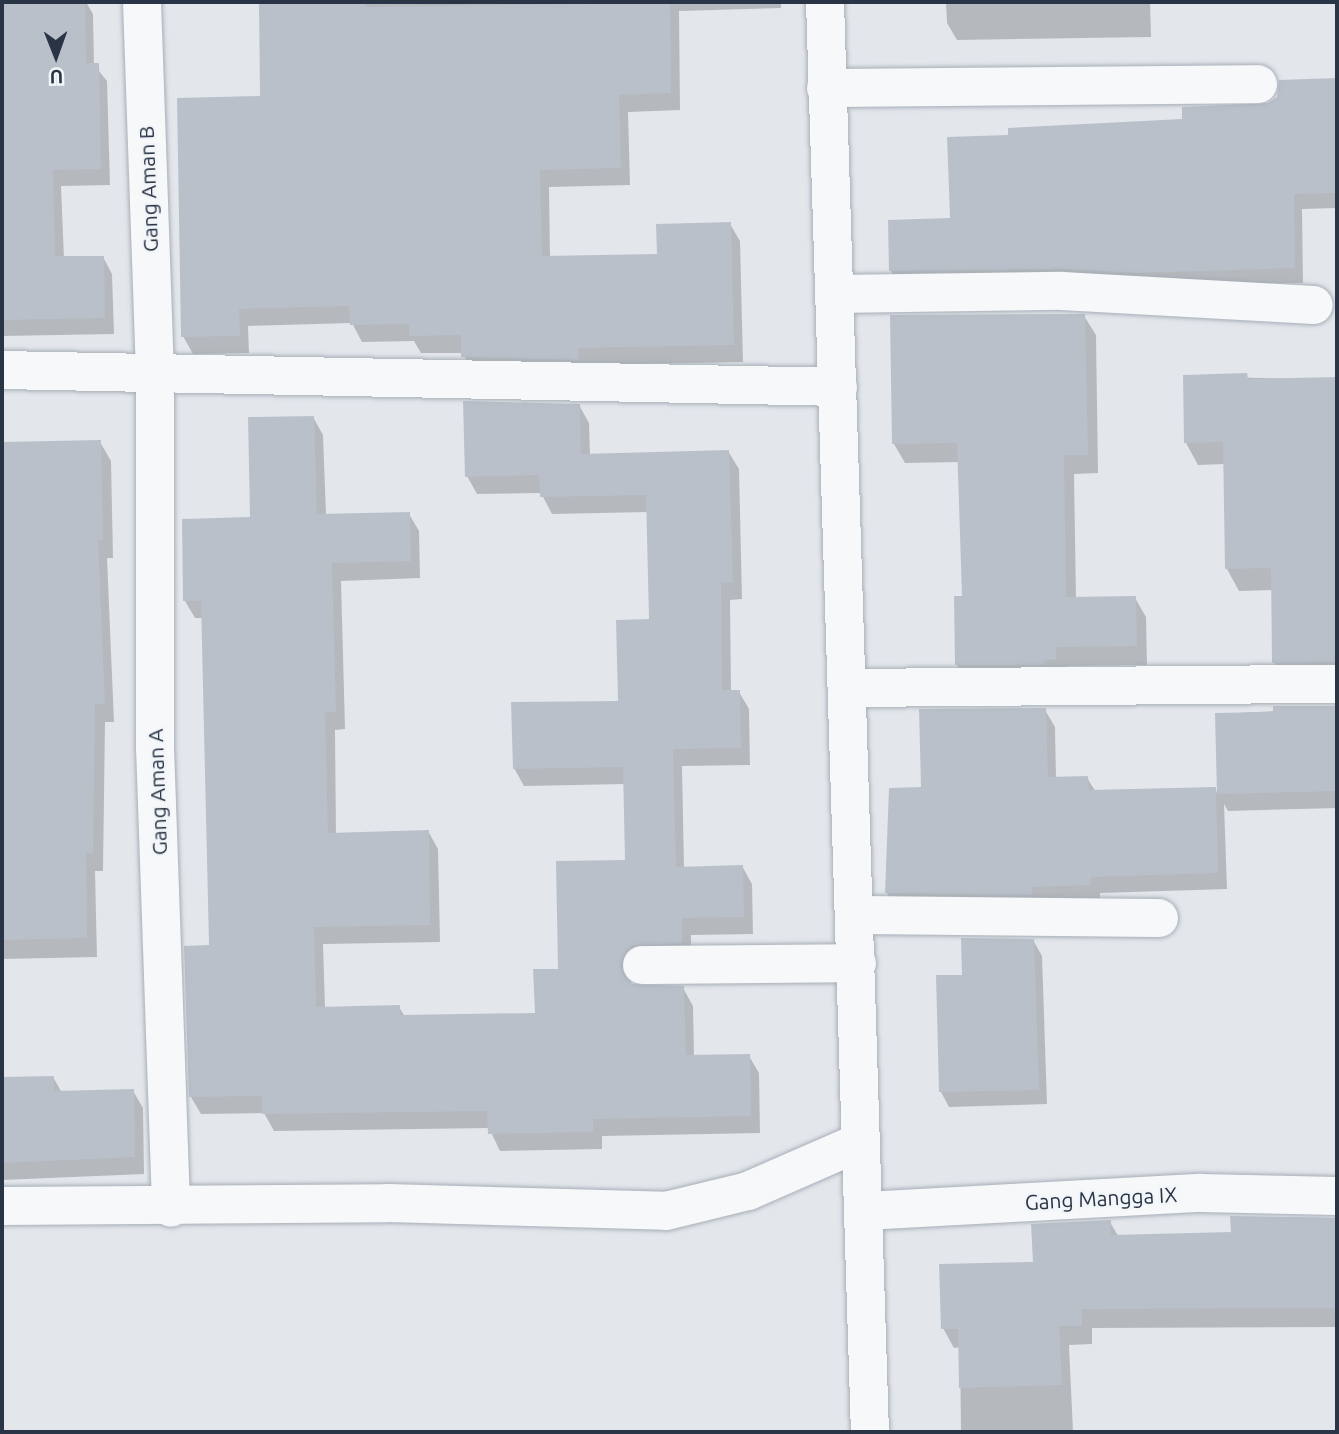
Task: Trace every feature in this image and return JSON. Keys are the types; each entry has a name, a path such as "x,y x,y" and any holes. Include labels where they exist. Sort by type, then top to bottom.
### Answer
{"street":[{"name":"Gang Aman B","path":"142,2 155,375"},
{"path":"825,2 826,88 850,688 847,778 857,915 860,1142 865,1212 870,1432"},
{"path":"826,88 1258,84"},
{"path":"835,294 1062,290 1314,305"},
{"path":"2,370 838,387"},
{"name":"Gang Aman A","path":"155,375 155,747 171,1208"},
{"path":"850,688 1337,684"},
{"path":"857,915 1159,918"},
{"path":"642,965 857,964"},
{"path":"2,1206 171,1208 388,1203 666,1211 748,1191 860,1142"},
{"name":"Gang Mangga IX","path":"865,1212 1201,1193 1337,1196"}],"building":[{"path":"2,2 85,2 86,63 99,63 101,169 53,170 55,256 104,256 105,318 2,320"},
{"path":"365,2 365,7 670,3 671,93 619,95 621,168 540,170 542,256 657,254 656,224 731,222 734,345 578,348 579,360 461,357 461,335 409,336 409,324 350,325 349,306 239,309 240,336 181,337 177,98 260,96 259,3"},
{"path":"1337,78 1337,193 1294,194 1295,268 1139,273 1062,269 889,271 888,220 950,218 947,137 1008,135 1008,128 1182,119 1182,107 1268,103 1277,97 1279,80"},
{"path":"1085,314 1088,455 1064,455 1066,597 1136,596 1137,646 1056,647 1056,659 1044,660 1045,665 955,665 954,596 962,596 957,443 892,444 890,315"},
{"path":"1247,373 1248,379 1337,377 1337,662 1272,663 1271,568 1225,569 1223,442 1184,443 1183,375"},
{"path":"463,401 580,404 581,454 729,450 733,582 721,583 722,690 740,690 741,748 673,749 676,867 743,865 744,917 682,918 682,943 632,946 620,966 632,984 684,986 686,1055 750,1054 751,1116 593,1119 593,1132 488,1134 487,1111 262,1114 262,1096 189,1097 184,946 209,945 201,601 183,601 182,519 250,517 248,417 314,416 317,514 410,512 411,561 332,563 336,712 325,713 328,833 429,830 430,925 314,927 316,1007 400,1005 400,1015 535,1013 533,969 558,969 556,861 625,860 623,767 513,769 511,702 618,701 616,620 649,619 646,495 540,497 539,475 465,477"},
{"path":"101,440 103,540 98,540 105,704 95,704 93,853 86,853 87,938 2,940 2,442"},
{"path":"1273,706 1337,706 1337,791 1217,794 1215,713 1273,712"},
{"path":"1046,708 1048,777 1088,776 1089,790 1216,787 1218,873 1091,877 1091,885 1032,887 1032,895 885,893 889,788 921,787 919,709"},
{"path":"961,938 1034,939 1039,1090 939,1092 936,975 962,975"},
{"path":"54,1076 54,1091 134,1089 135,1157 2,1163 2,1077"},
{"path":"1230,1216 1337,1218 1337,1308 1082,1309 1082,1326 1059,1326 1062,1385 959,1388 958,1329 941,1329 939,1264 1033,1262 1031,1224 1111,1220 1111,1235 1231,1232"}]}
